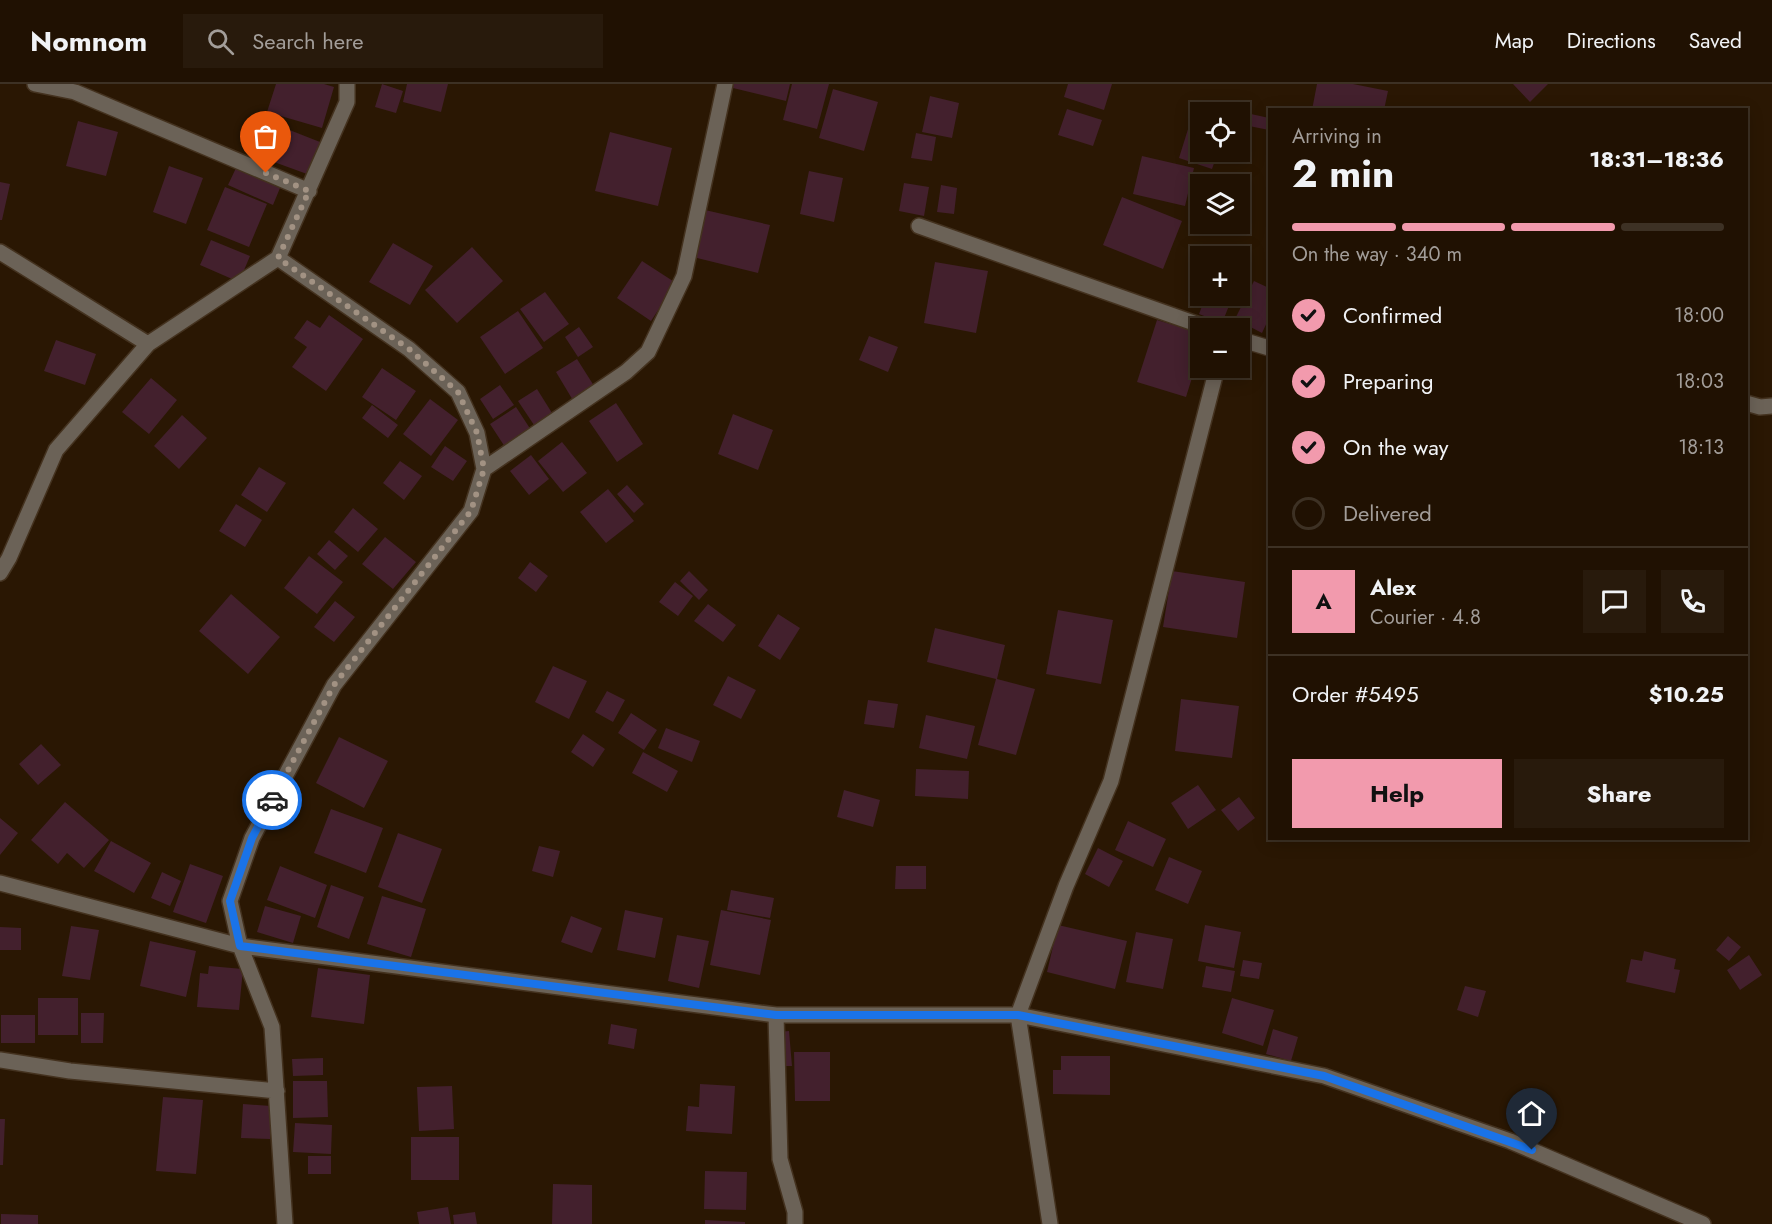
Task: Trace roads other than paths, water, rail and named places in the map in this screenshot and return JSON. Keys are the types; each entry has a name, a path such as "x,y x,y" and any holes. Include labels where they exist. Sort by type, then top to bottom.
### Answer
{"street":[{"path":"35,84 75,92 309,191"},
{"path":"0,573 9,558 56,450 148,344 278,258 347,102 347,84"},
{"path":"484,469 626,372 648,352 684,276 725,84"},
{"path":"919,226 1190,322"},
{"path":"0,252 148,344"},
{"path":"278,258 409,349 458,392 477,433 484,469 471,511 334,685 252,838 230,901 240,946 272,1027 285,1224"},
{"path":"1250,342 1268,348"},
{"path":"1050,1224 1018,1015 1066,886 1111,781 1214,378"},
{"path":"1748,404 1760,407 1772,406"},
{"path":"0,883 240,946 776,1015 1018,1015 1324,1076 1510,1141 1702,1224"},
{"path":"776,1015 780,1158 795,1212 795,1224"},
{"path":"0,1060 70,1071 277,1091"}]}
